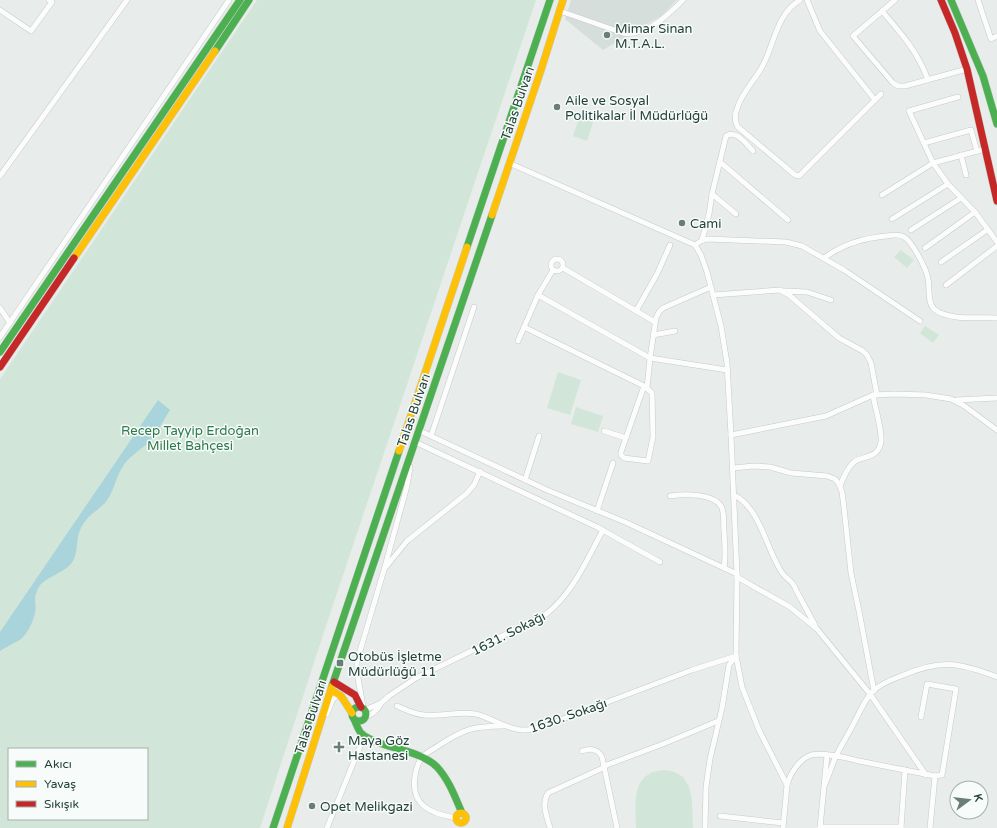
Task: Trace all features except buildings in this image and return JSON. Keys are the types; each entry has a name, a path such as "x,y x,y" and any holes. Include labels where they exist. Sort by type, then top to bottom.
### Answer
{"main road":[{"path":"0,352 240,0"},
{"path":"0,367 249,0"},
{"path":"268,828 545,0"},
{"name":"Talas Bulvarı","path":"274,828 331,652 550,0"},
{"name":"Talas Bulvarı","path":"288,828 330,690 334,682 541,70 563,0"},
{"path":"941,0 955,33 967,68 997,201"},
{"path":"951,0 980,69 990,97 997,124"},
{"path":"334,682 352,692 358,698 364,712 365,734"},
{"path":"330,690 338,693 344,699 358,729 362,734 365,734 368,738 374,741 431,761 442,772 450,785 455,797 461,821"},
{"path":"353,716 356,707 364,712"},
{"path":"353,716 361,721 364,712"}],"street":[{"path":"0,10 31,31 52,2 49,0"},
{"path":"0,176 127,0"},
{"path":"0,337 229,0"},
{"path":"560,11 623,33 630,34 651,27 660,22 683,0"},
{"path":"800,0 791,6 781,19 764,64 738,106 735,119 737,125 795,176 799,176 881,94"},
{"path":"807,0 820,32 875,100"},
{"path":"895,0 853,36 896,85 905,86 967,68"},
{"path":"978,0 991,39 997,36"},
{"path":"882,12 911,46 922,64 928,80"},
{"path":"958,97 909,111 933,163 948,184 975,212 997,242"},
{"path":"924,144 971,130 977,151"},
{"path":"702,240 726,136 728,134 736,134 753,151"},
{"path":"882,195 933,163 985,148"},
{"path":"961,155 966,175"},
{"path":"720,162 788,220"},
{"path":"509,163 695,245 703,260 724,338 727,370 733,468 737,575 736,656 742,687 759,730 787,785"},
{"path":"892,219 948,184"},
{"path":"712,194 736,214"},
{"path":"910,230 961,198"},
{"path":"924,248 975,212"},
{"path":"941,262 988,230"},
{"path":"824,258 844,246 859,240 877,236 902,236 910,242 928,278 930,301 933,308 942,313 955,317 997,318"},
{"path":"695,245 702,240 743,240 791,243 807,248 844,270 920,322"},
{"path":"636,312 657,274 670,245"},
{"path":"946,285 997,246"},
{"path":"518,341 538,295 553,270 551,264 555,259 561,260 563,268"},
{"path":"563,268 636,312 656,322"},
{"path":"553,270 558,271 563,268"},
{"path":"524,327 645,387 652,393 652,437 648,461 625,459 621,454 645,387 657,315 664,308 711,287"},
{"path":"713,295 780,290 807,292 831,300"},
{"path":"780,290 792,297 839,338 863,351 871,363 881,435 880,446 874,454 851,464 840,486"},
{"path":"538,295 650,358 727,370"},
{"path":"431,436 474,307"},
{"path":"0,308 10,323"},
{"path":"654,335 676,331"},
{"path":"731,435 826,416 875,395 919,395 956,400 997,398"},
{"path":"956,400 997,430"},
{"path":"418,430 525,480 724,568 790,607 817,629 872,693 926,775"},
{"path":"604,431 626,438"},
{"path":"525,480 539,436"},
{"path":"364,712 357,672 358,655 384,570 407,486 415,441 602,530 660,562"},
{"path":"597,511 613,463"},
{"path":"733,468 754,466 770,467 791,473 827,476 835,479 840,486 844,508 851,573 859,611 872,693"},
{"path":"384,570 407,541 466,494 474,485 480,471"},
{"path":"670,496 684,494 697,495 715,501 719,504 723,512 726,556 724,568"},
{"path":"734,495 742,499 748,506 760,527 781,572 795,585 796,590 817,629"},
{"name":"1631. Sokağı","path":"364,712 381,703 388,696 414,679 537,620 548,613 563,598 575,582 602,530"},
{"path":"705,828 705,802 708,773 729,665 736,656"},
{"name":"1630. Sokağı","path":"398,706 415,714 474,714 520,730 534,729 692,670 736,656"},
{"path":"825,784 836,756 872,693 884,683 914,671 940,664 965,666 997,677"},
{"path":"352,692 359,684"},
{"path":"720,816 783,825 787,785 792,772 806,757 816,754 836,756 926,775 942,775 956,689 927,684 921,717"},
{"path":"310,757 332,701 338,693"},
{"path":"550,828 545,804 545,798 549,792 604,767 663,744 718,720"},
{"path":"461,821 434,814 419,800 415,788 414,778 417,767 422,757 451,738 469,729 485,726 507,726"},
{"path":"327,828 365,734"},
{"path":"582,751 590,749 599,752 602,757 617,828"},
{"path":"827,755 820,828 901,828 905,770"},
{"path":"930,828 934,776"}],"shaded area":[{"name":"Mimar Sinan M.T.A.L.","path":"571,0 677,0 661,16 603,50 565,19"}],"green space":[{"name":"Recep Tayyip Erdoğan Millet Bahçesi","path":"257,0 536,0 327,623 260,828 0,828 0,379"},
{"path":"581,112 595,116 587,141 573,136"},
{"path":"901,250 914,260 907,268 894,257"},
{"path":"925,326 939,335 933,343 920,333"},
{"path":"558,372 581,380 570,415 547,408"},
{"path":"576,407 603,416 598,432 571,424"},
{"path":"663,770 674,772 687,782 692,799 693,828 636,828 636,800 640,783 652,772"}],"water":[{"path":"158,400 170,410 160,427 148,443 130,457 124,464 108,499 85,522 78,535 75,557 70,565 42,583 39,587 35,598 34,617 27,632 21,639 0,651 0,632"}],"traffic: fast":[{"path":"0,352 240,0"},
{"path":"215,51 249,0"},
{"path":"467,247 550,0"},
{"path":"951,0 983,76 997,124"},
{"path":"332,686 492,215"},
{"path":"273,828 399,451"},
{"path":"356,707 362,707 366,711 366,714 366,717 362,721 356,721 352,717 352,711 356,707"},
{"path":"354,719 360,732 369,738 420,756 437,767 448,783 462,813"}],"traffic: slow":[{"path":"492,215 563,0"},
{"path":"74,258 215,51"},
{"path":"399,451 467,247"},
{"path":"287,828 332,686"},
{"path":"331,690 341,696 352,713"},
{"path":"461,813 466,818 461,823 456,818 461,813"}],"traffic: jam":[{"path":"941,0 955,33 967,69 997,201"},
{"path":"0,367 74,258"},
{"path":"334,682 355,695 361,707"}],"place":[{"name":"Mimar Sinan M.T.A.L.","path":"607,35"},
{"name":"Aile ve Sosyal Politikalar İl Müdürlüğü","path":"557,107"},
{"name":"Cami","path":"682,223"},
{"name":"Otobüs İşletme Müdürlüğü 11","path":"340,663"},
{"name":"Maya Göz Hastanesi","path":"339,747"},
{"name":"Opet Melikgazi","path":"312,806"}]}
